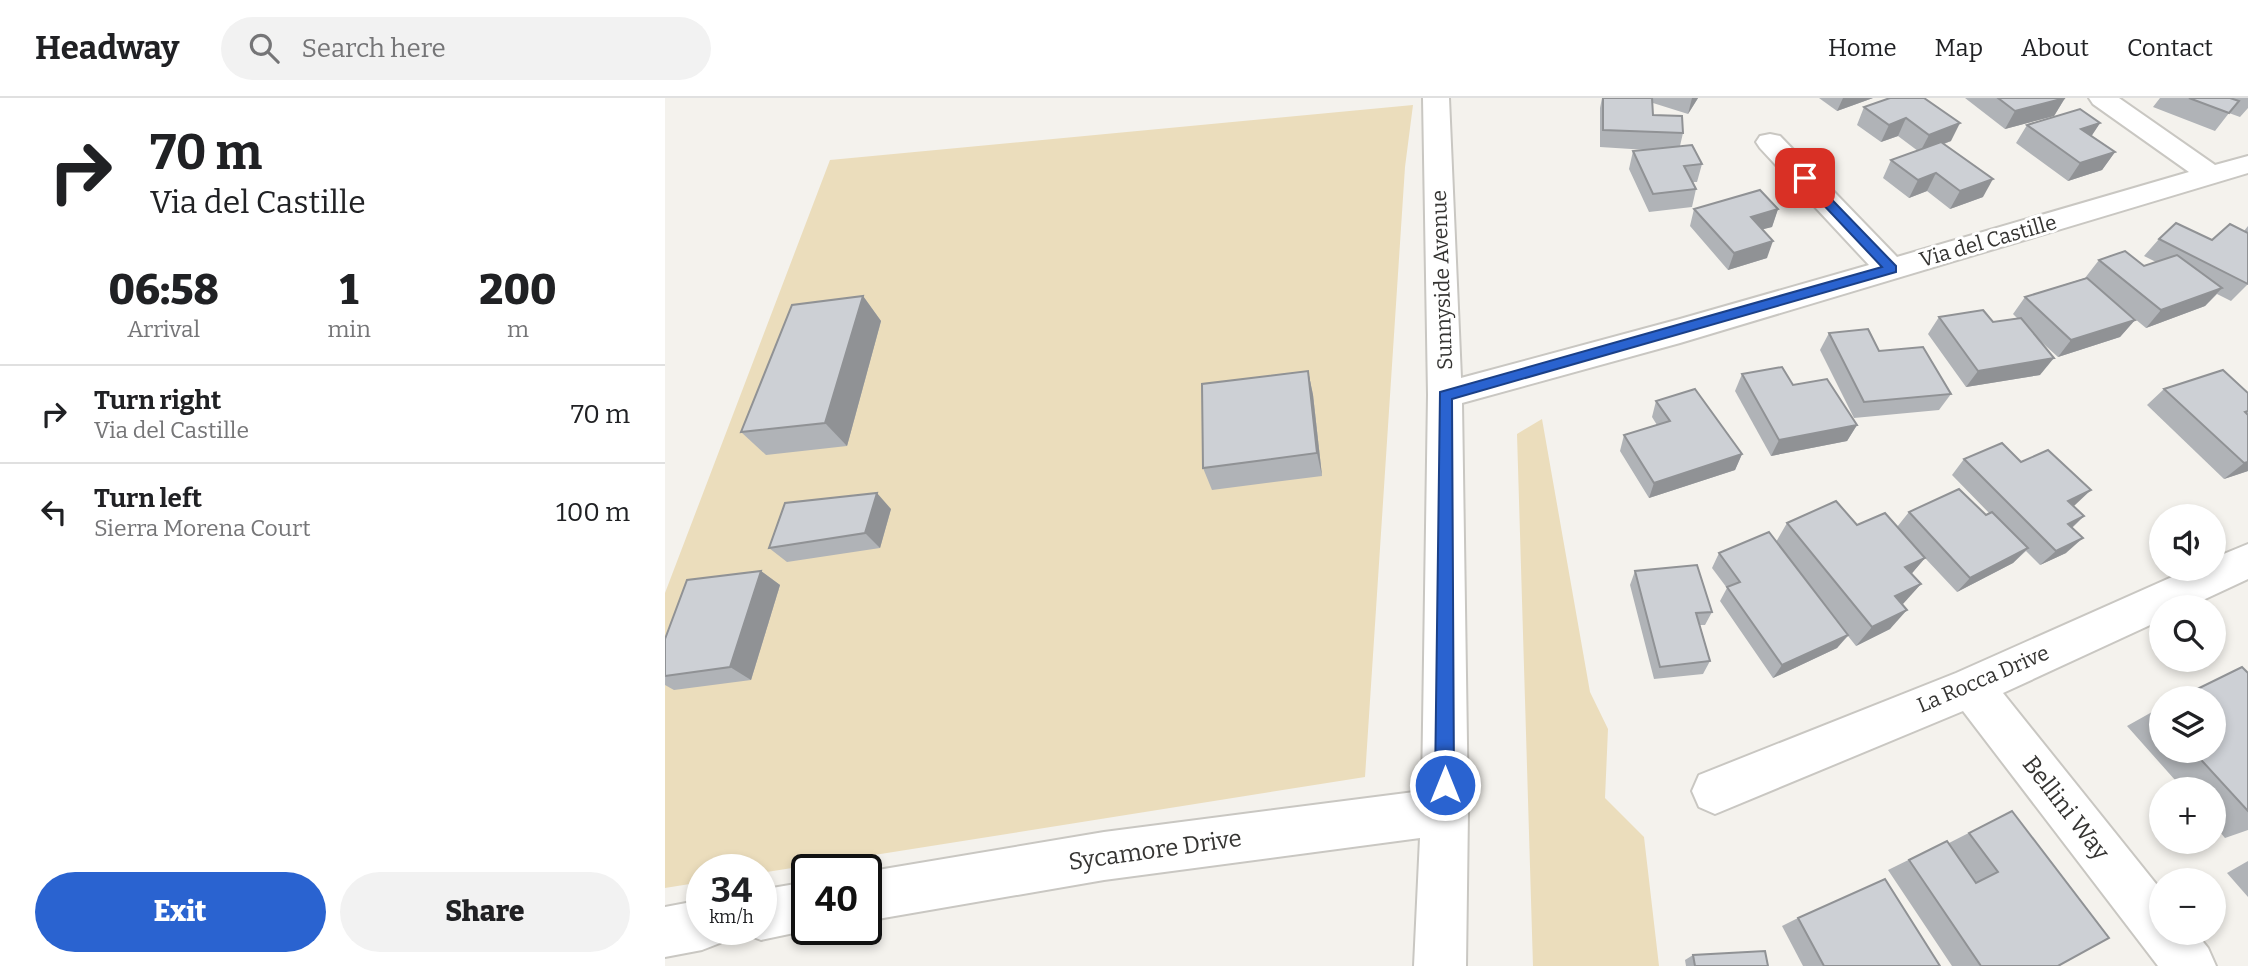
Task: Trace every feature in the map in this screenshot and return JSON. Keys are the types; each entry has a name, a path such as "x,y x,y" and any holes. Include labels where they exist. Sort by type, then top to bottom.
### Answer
{"street":[{"name":"Sunnyside Avenue","path":"1436,98 1445,396 1444,811 1440,966"},
{"path":"2102,98 2213,176"},
{"path":"1770,142 1891,269"},
{"name":"Via del Castille","path":"1445,396 2248,164"},
{"name":"La Rocca Drive","path":"1715,790 1971,687 2248,561"},
{"name":"Bellini Way","path":"1971,687 2149,913"},
{"name":"Sycamore Drive","path":"882,894 1104,856 1444,811"},
{"path":"665,932 686,928"},
{"name":"Bellini Way","path":"2174,945 2190,966"}],"shaded area":[{"path":"1413,105 1405,167 1365,777 881,854 791,854 791,868 777,870 777,854 686,854 686,885 665,888 665,593 830,160"},
{"path":"1542,419 1590,692 1608,729 1605,798 1644,837 1659,966 1533,966 1517,434"}],"building":[{"path":"1603,98 1652,98 1653,115 1682,116 1683,133 1603,130"},
{"path":"1890,98 1924,98 1960,123 1929,135 1906,118 1889,125 1864,107"},
{"path":"1998,98 2065,98 2015,111"},
{"path":"2189,98 2230,98 2239,101 2229,113"},
{"path":"2080,109 2100,123 2081,129 2115,152 2080,163 2027,125"},
{"path":"1941,142 1993,179 1960,191 1936,173 1918,180 1891,160"},
{"path":"1692,145 1702,164 1684,166 1696,189 1653,194 1633,151"},
{"path":"1760,190 1778,209 1751,217 1773,241 1734,253 1694,209"},
{"path":"2176,223 2212,240 2230,224 2248,233 2248,284 2159,239"},
{"path":"2125,251 2144,266 2177,255 2222,288 2161,310 2099,260"},
{"path":"2087,278 2135,320 2071,340 2025,297"},
{"path":"863,296 825,423 741,432 792,305"},
{"path":"1983,310 1993,322 2021,318 2054,358 1978,371 1939,317"},
{"path":"1868,329 1879,351 1923,347 1951,394 1864,402 1829,333"},
{"path":"1782,367 1793,385 1827,379 1857,425 1779,440 1742,374"},
{"path":"2223,370 2248,393 2248,411 2245,412 2248,415 2248,462 2244,463 2164,389"},
{"path":"1308,371 1317,453 1203,468 1202,384"},
{"path":"1695,389 1742,454 1654,483 1624,435 1670,421 1656,401"},
{"path":"2002,443 2021,462 2048,450 2091,490 2068,501 2084,516 2068,524 2083,538 2056,551 1964,459"},
{"path":"1959,489 1986,515 1992,512 2028,548 1970,578 1909,512"},
{"path":"877,493 865,533 769,548 785,503"},
{"path":"1836,501 1857,525 1885,513 1925,558 1905,567 1921,584 1895,596 1907,610 1872,627 1787,523"},
{"path":"1769,532 1848,635 1782,665 1727,587 1740,582 1719,553"},
{"path":"1697,565 1712,612 1696,613 1710,661 1660,667 1635,571"},
{"path":"761,571 730,667 665,676 665,639 687,580"},
{"path":"2242,667 2248,673 2248,811 2226,787 2226,777 2217,777 2204,763 2226,763 2226,686 2203,686"},
{"path":"2012,811 2109,938 2058,966 1981,966 1909,860 1947,841 1976,883 1998,872 1969,833"},
{"path":"1885,879 1940,966 1824,966 1798,918"},
{"path":"1765,951 1768,966 1695,966 1693,955"}],"route":[{"path":"1445,785 1445,396 1891,269 1805,178"}]}
